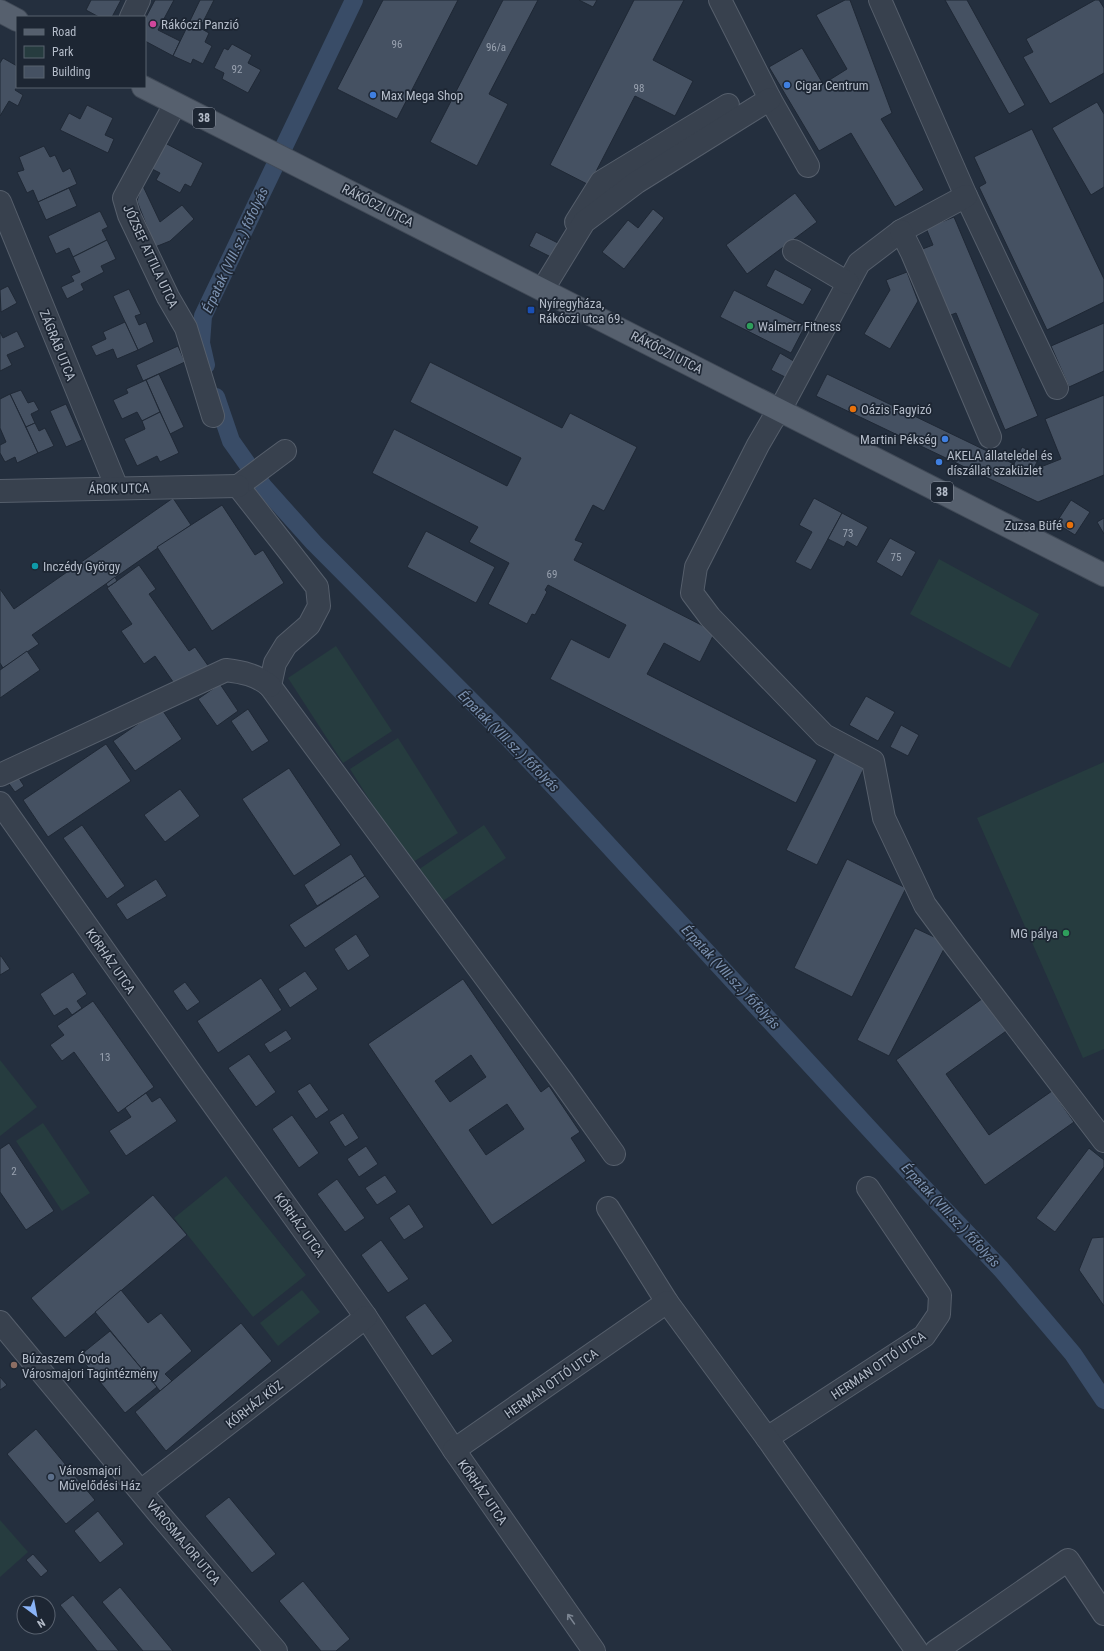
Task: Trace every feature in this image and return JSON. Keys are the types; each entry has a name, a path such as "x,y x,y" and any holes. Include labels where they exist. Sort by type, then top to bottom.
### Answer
{"main road":[{"path":"0,11 16,19"},
{"name":"RÁKÓCZI UTCA","path":"146,88 1104,575"}],"street":[{"path":"131,16 139,0"},
{"path":"720,0 770,99 808,166"},
{"path":"880,0 966,196 1057,388"},
{"path":"543,289 584,222 637,182 770,99"},
{"name":"JÓZSEF ATTILA UTCA","path":"175,104 124,198 129,215 168,298 186,328 213,416"},
{"path":"555,268 556,254 601,182 728,106"},
{"path":"966,196 901,231 859,263 780,410 758,445 696,567 692,593 710,617 824,735 873,761 884,818 925,905 1104,1141"},
{"name":"ZÁGRÁB UTCA","path":"0,202 117,488"},
{"path":"901,231 912,253 990,437"},
{"path":"794,251 848,283"},
{"path":"270,686 275,662 286,645 309,625 319,606 317,587 238,486 285,451"},
{"name":"ÁROK UTCA","path":"0,491 238,486"},
{"path":"0,775 226,670 245,672 263,680 270,686 553,1068 614,1154"},
{"name":"KÓRHÁZ UTCA","path":"0,802 186,1067 366,1317 454,1450 594,1651"},
{"name":"HERMAN OTTÓ UTCA","path":"767,1438 924,1336 939,1314 940,1295 868,1188"},
{"path":"608,1208 667,1302 767,1438 917,1651"},
{"name":"HERMAN OTTÓ UTCA","path":"454,1450 667,1302"},
{"name":"KÓRHÁZ KÖZ","path":"141,1491 366,1317"},
{"name":"VÁROSMAJOR UTCA","path":"0,1322 276,1651"},
{"path":"936,1651 1068,1560 1104,1614"}],"green space":[{"path":"939,559 1039,614 1010,668 910,614"},
{"path":"336,646 392,731 343,763 288,678"},
{"path":"398,738 458,833 410,864 350,769"},
{"name":"MG pálya","path":"1104,762 1104,1049 1083,1058 977,818"},
{"path":"484,825 506,858 440,903 418,870"},
{"path":"0,1060 37,1107 0,1136"},
{"path":"43,1123 90,1193 62,1211 16,1141"},
{"path":"226,1176 306,1275 253,1317 174,1218"},
{"path":"302,1290 320,1312 278,1346 260,1323"},
{"path":"0,1520 28,1552 0,1577"}],"building":[{"path":"91,0 121,0 113,16 97,16 86,10"},
{"name":"Rákóczi Panzió","path":"155,0 174,0 158,30 180,41 173,56 146,42 146,17"},
{"path":"200,0 214,0 200,28 209,33 205,42 212,46 203,64 193,59 191,64 173,56"},
{"path":"383,0 458,0 397,119 337,89"},
{"path":"503,0 538,0 489,94 508,104 477,166 430,142"},
{"path":"579,0 597,0 593,7"},
{"path":"634,0 684,0 653,60 693,81 675,116 635,96 589,185 550,165"},
{"path":"845,0 850,0 892,113 881,119 924,190 895,207 851,133 819,151 769,67 802,48 823,84 847,69 816,15"},
{"path":"945,0 967,0 1025,105 1009,114"},
{"path":"1095,0 1099,0 1104,8 1104,73 1050,104 1023,57 1033,52 1026,39"},
{"path":"232,44 252,55 248,63 261,70 248,93 222,79 224,73 214,68 224,48 228,50"},
{"path":"3,58 16,65 16,88 15,90 23,95 18,106 9,101 0,116 0,63"},
{"path":"1097,102 1104,114 1104,187 1091,195 1052,128"},
{"path":"87,105 113,118 105,135 114,139 108,153 60,130 69,113 80,119"},
{"path":"1032,129 1104,279 1104,302 1047,330 979,187 986,183 974,157"},
{"path":"165,143 203,163 191,187 185,184 180,193 156,180 160,173 152,169"},
{"path":"44,146 50,157 55,155 63,172 70,168 77,184 38,202 33,190 27,193 17,172 24,170 19,157"},
{"path":"142,184 160,222 182,205 194,219 170,241 155,247 137,201"},
{"path":"69,188 77,206 46,220 38,202"},
{"path":"795,193 817,222 747,274 726,245"},
{"path":"653,209 664,218 624,269 602,252 628,220 638,228"},
{"path":"100,211 108,227 102,230 107,240 73,257 69,248 56,254 48,236"},
{"path":"954,217 1038,416 1005,430 956,313 940,319 912,253 933,245 926,228"},
{"path":"536,232 558,243 551,257 529,246"},
{"path":"107,240 116,259 101,266 104,272 81,284 84,290 67,299 61,287 74,281 71,276 80,272 73,257"},
{"path":"775,269 812,289 803,305 766,286"},
{"path":"907,272 918,301 890,349 864,334 890,290 886,280"},
{"path":"8,286 17,303 1,312 0,290"},
{"path":"129,289 141,314 135,316 139,325 146,322 154,342 138,350 113,296"},
{"path":"734,290 805,326 791,353 720,317"},
{"path":"125,322 138,350 117,359 113,349 96,356 91,346 106,339 103,332"},
{"path":"1104,323 1104,371 1069,387 1051,346"},
{"path":"17,331 25,347 7,355 12,365 0,371 0,332 3,338"},
{"path":"178,346 185,362 143,381 136,365"},
{"path":"780,353 797,363 789,379 771,370"},
{"path":"430,362 562,428 570,413 637,447 604,511 593,505 575,540 583,543 574,560 715,632 700,662 664,643 647,674 817,760 796,803 550,679 571,639 609,658 626,625 548,585 545,590 547,592 535,615 532,614 527,624 488,604 509,563 469,542 478,527 372,473 394,429 507,486 521,458 410,402"},
{"path":"159,374 184,427 170,434 146,380"},
{"path":"827,374 1014,464 1022,447 1040,456 1033,470 1061,459 1045,419 1104,395 1104,475 1038,502 816,396"},
{"path":"146,380 160,412 142,421 137,412 122,419 113,400 128,393 126,389"},
{"path":"21,390 28,403 34,401 39,410 31,414 35,423 26,427 10,394"},
{"path":"10,394 38,453 17,463 15,457 5,462 0,453 0,445 6,442 0,428 0,399"},
{"path":"66,404 82,440 66,447 50,411"},
{"path":"160,412 179,453 160,462 157,456 137,466 124,439 145,429 142,421"},
{"path":"35,423 39,431 45,428 54,446 38,453 26,427"},
{"path":"173,498 191,525 32,635 39,644 3,668 0,663 0,589 14,609"},
{"path":"814,498 842,513 811,570 795,562 812,532 799,525"},
{"path":"1071,500 1090,512 1075,535 1056,523"},
{"path":"222,505 255,555 263,550 284,583 212,631 157,547"},
{"path":"842,513 868,527 857,547 847,541 844,547 828,539"},
{"path":"1104,518 1104,534 1097,522"},
{"path":"426,531 495,567 476,603 407,567"},
{"path":"890,538 916,552 902,577 876,562"},
{"path":"139,565 156,589 149,594 189,651 195,647 209,667 178,689 155,656 144,664 121,631 132,624 107,588"},
{"path":"115,577 117,581 108,587 106,584"},
{"path":"27,651 40,670 0,698 0,670"},
{"path":"220,684 238,711 217,726 198,699"},
{"path":"866,696 895,712 878,741 849,725"},
{"path":"161,708 182,739 135,771 113,741"},
{"path":"248,709 269,741 252,752 231,721"},
{"path":"901,725 919,735 908,756 890,747"},
{"path":"106,744 131,781 48,837 23,800"},
{"path":"835,752 865,766 817,865 786,850"},
{"path":"289,768 341,845 294,876 242,799"},
{"path":"17,775 24,786 15,792 7,781"},
{"path":"180,789 200,816 165,842 144,815"},
{"path":"82,825 125,886 107,899 63,838"},
{"path":"351,854 365,876 317,906 304,885"},
{"path":"847,859 906,888 852,997 794,968"},
{"path":"365,876 380,897 305,948 289,925"},
{"path":"156,879 167,896 127,920 116,904"},
{"path":"915,928 947,943 889,1056 857,1040"},
{"path":"356,934 370,956 348,971 334,949"},
{"path":"0,956 10,969 0,975"},
{"path":"305,971 318,989 290,1008 278,989"},
{"path":"73,972 87,994 77,1001 82,1008 72,1015 67,1008 54,1016 40,994"},
{"path":"261,978 282,1010 218,1053 197,1021"},
{"path":"463,979 541,1092 549,1086 580,1132 571,1138 586,1161 492,1225 368,1044","holes":["471,1055 486,1077 450,1102 435,1081","507,1104 524,1129 486,1155 469,1130"]},
{"path":"185,982 200,1002 187,1011 173,991"},
{"path":"986,996 1009,1029 946,1074 989,1135 1052,1091 1074,1122 985,1185 896,1060"},
{"path":"93,1001 154,1087 118,1113 74,1052 62,1061 50,1045 64,1035 57,1026"},
{"path":"286,1030 292,1039 270,1053 264,1044"},
{"path":"249,1054 276,1092 256,1107 228,1068"},
{"path":"310,1083 329,1110 316,1119 297,1091"},
{"path":"146,1093 152,1102 160,1097 177,1121 126,1156 109,1131 131,1117 125,1108"},
{"path":"343,1113 359,1138 345,1147 329,1122"},
{"path":"292,1115 319,1153 299,1168 272,1129"},
{"path":"9,1143 54,1211 26,1230 0,1192 0,1149"},
{"path":"366,1146 378,1164 359,1177 347,1159"},
{"path":"1089,1148 1104,1160 1104,1167 1055,1232 1036,1218"},
{"path":"385,1175 397,1192 377,1205 365,1188"},
{"path":"337,1179 365,1218 345,1232 317,1194"},
{"path":"153,1195 187,1235 65,1338 31,1298"},
{"path":"409,1204 424,1227 404,1240 389,1218"},
{"path":"1104,1237 1104,1306 1079,1270 1092,1238"},
{"path":"381,1240 409,1279 388,1293 361,1255"},
{"path":"121,1290 148,1323 161,1313 192,1351 165,1374 172,1381 160,1391 95,1312"},
{"path":"425,1303 453,1341 432,1356 405,1317"},
{"path":"241,1323 272,1361 166,1451 135,1412"},
{"path":"110,1331 157,1387 125,1413 79,1356"},
{"path":"0,1377 7,1385 0,1390"},
{"name":"Városmajori Művelődési Ház","path":"36,1429 95,1500 66,1524 7,1454"},
{"path":"229,1497 276,1554 252,1573 205,1516"},
{"path":"98,1511 124,1544 100,1563 74,1531"},
{"path":"33,1554 48,1571 41,1577 26,1560"},
{"path":"303,1581 350,1639 336,1651 321,1651 279,1601"},
{"path":"120,1587 173,1651 143,1651 102,1602"},
{"path":"73,1595 119,1651 97,1651 60,1605"}],"waterway":[{"name":"Érpatak (VIII.sz.) főfolyás","path":"206,365 201,343 203,316 354,0"},
{"name":"Érpatak (VIII.sz.) főfolyás","path":"216,397 231,441 263,486 314,543 510,740 563,796 922,1186 1001,1269 1073,1354 1104,1400"}],"place":[{"name":"Rákóczi Panzió","path":"153,24"},
{"name":"Cigar Centrum","path":"787,85"},
{"name":"Max Mega Shop","path":"373,95"},
{"name":"Nyíregyháza, Rákóczi utca 69.","path":"531,310"},
{"name":"Walmerr Fitness","path":"750,326"},
{"name":"Oázis Fagyizó","path":"853,409"},
{"name":"Martini Pékség","path":"945,439"},
{"name":"AKELA állateledel és díszállat szaküzlet","path":"939,462"},
{"name":"Zuzsa Büfé","path":"1070,525"},
{"name":"Inczédy György","path":"35,566"},
{"name":"MG pálya","path":"1066,933"},
{"name":"Búzaszem Óvoda Városmajori Tagintézmény","path":"14,1365"},
{"name":"Városmajori Művelődési Ház","path":"51,1477"}]}
